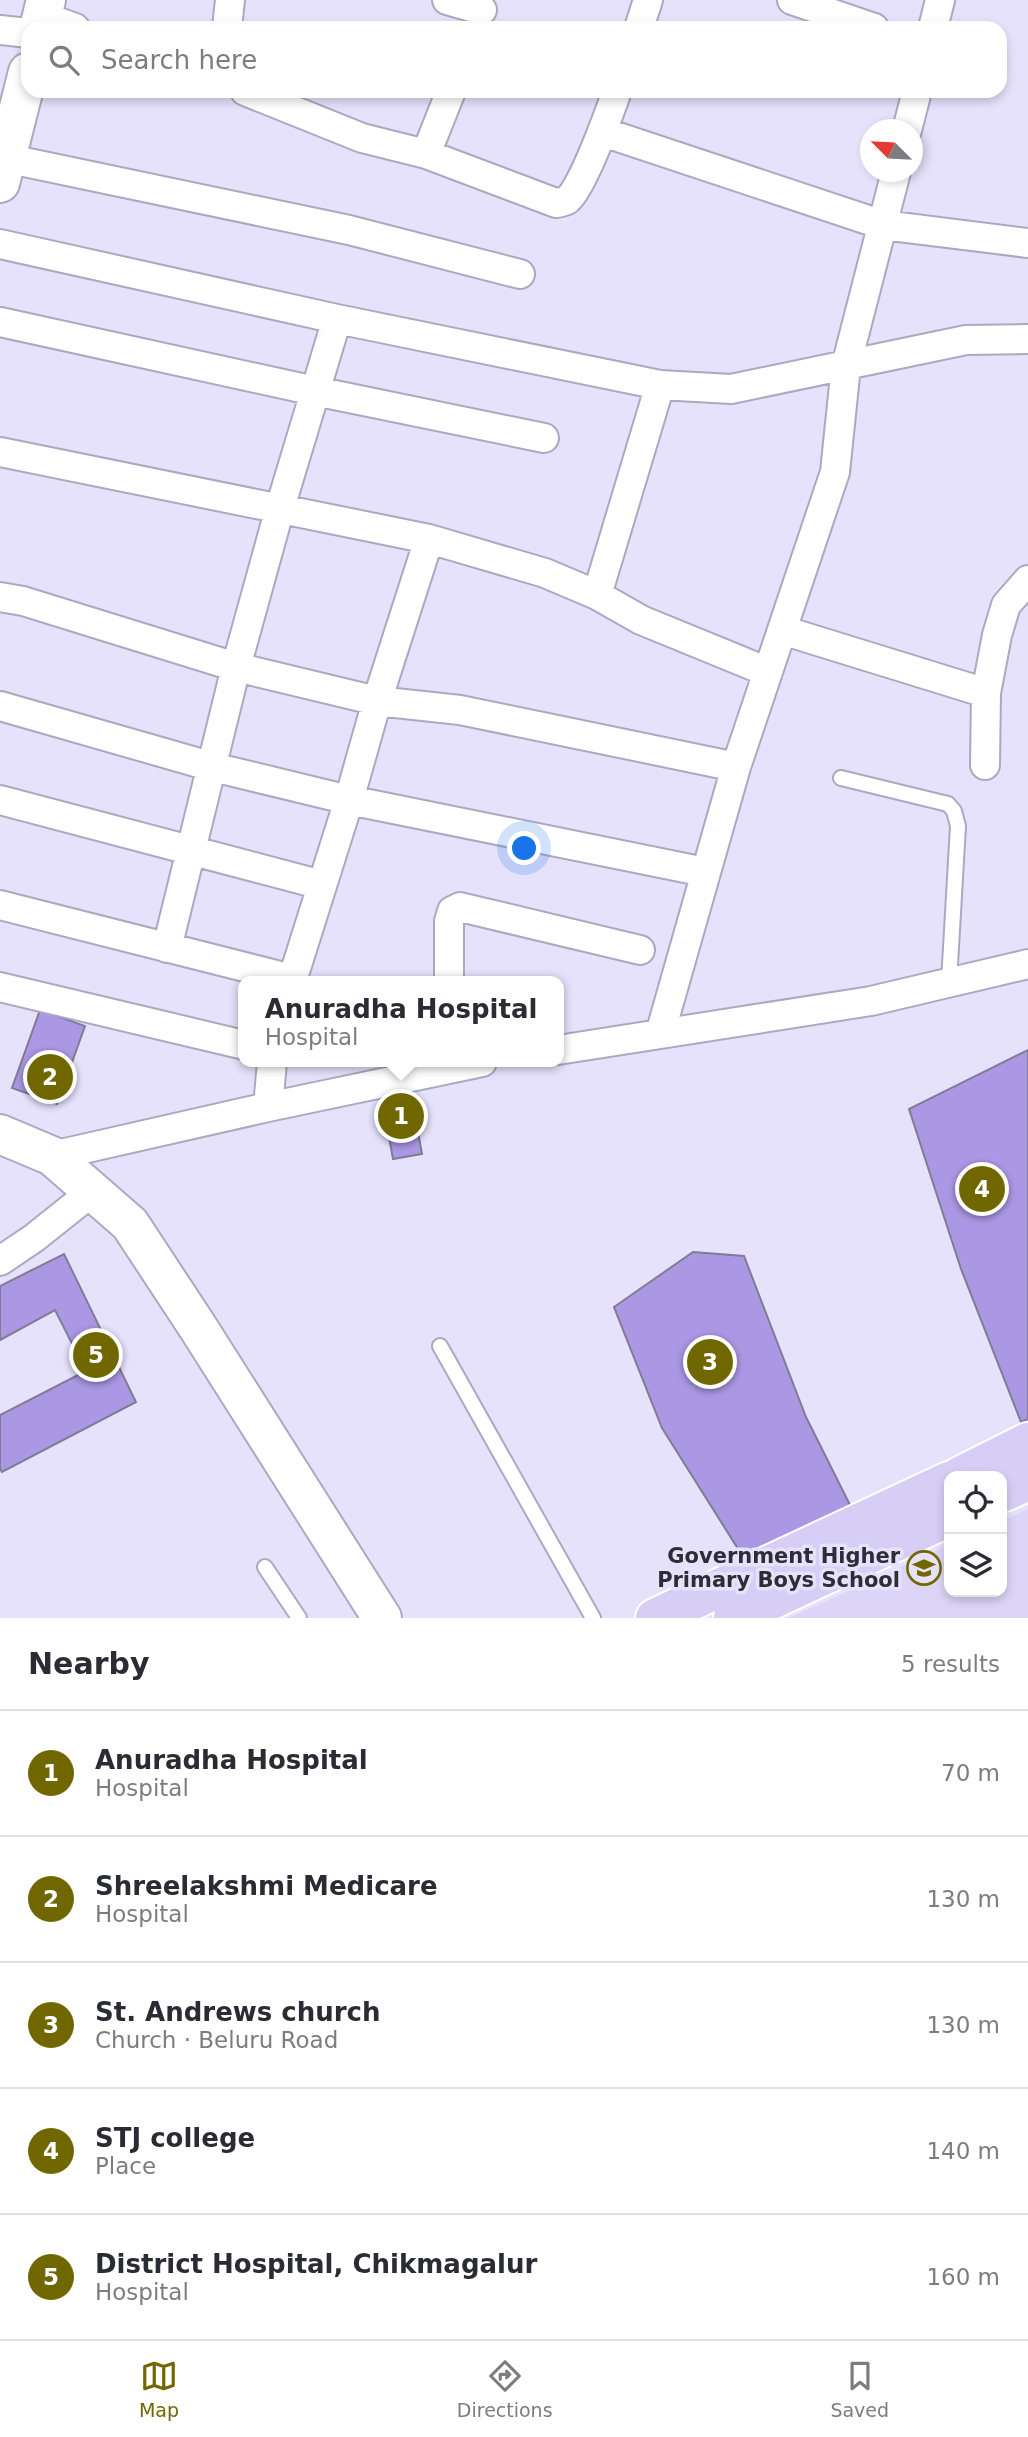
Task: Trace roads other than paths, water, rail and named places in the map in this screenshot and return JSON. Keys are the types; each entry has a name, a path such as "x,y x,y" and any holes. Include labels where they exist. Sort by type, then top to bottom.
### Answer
{"highway":[{"path":"970,1471 1028,1442"},
{"path":"1007,1490 1028,1480"},
{"path":"655,1618 944,1483"},
{"path":"733,1618 944,1519"}],"street":[{"path":"228,21 230,0"},
{"path":"447,0 481,13"},
{"path":"641,21 648,0"},
{"path":"792,0 854,21"},
{"path":"935,21 940,0"},
{"path":"0,30 21,26"},
{"path":"21,97 2,166 349,229 520,274"},
{"path":"262,98 362,138 426,154 556,203 566,201 575,192 603,132 615,98"},
{"path":"426,154 448,98"},
{"path":"910,119 914,98"},
{"path":"603,132 883,225 1028,243"},
{"path":"660,1034 736,768 835,472 846,366 894,182"},
{"path":"0,244 660,385 731,389 966,340 1028,339"},
{"path":"167,948 236,667 337,318"},
{"path":"0,322 544,438"},
{"path":"597,594 660,385"},
{"path":"0,452 429,540 545,573 597,594 641,620 768,672"},
{"path":"293,976 429,540"},
{"path":"985,765 986,692 997,635 1006,605 1028,580"},
{"path":"0,597 23,601 236,667 377,701 460,710 736,768"},
{"path":"782,630 986,692"},
{"path":"0,706 213,767 349,800 705,872"},
{"path":"0,800 322,885"},
{"path":"0,905 276,976"},
{"path":"449,976 449,921 452,911 460,906 640,950"},
{"path":"564,1049 872,1001 1028,964"},
{"path":"0,987 238,1044"},
{"path":"268,1107 272,1067"},
{"path":"52,1156 449,1067"},
{"path":"0,1134 52,1156 130,1224 382,1618"},
{"path":"0,1261 93,1191"}],"lane":[{"path":"841,778 948,804 954,811 958,826 949,982"},
{"path":"440,1346 593,1618"},
{"path":"265,1567 299,1618"}],"place":[{"name":"Shreelakshmi Medicare","path":"50,1077"},
{"name":"Anuradha Hospital","path":"401,1116"},
{"name":"STJ college","path":"982,1189"},
{"name":"District Hospital, Chikmagalur","path":"96,1355"},
{"name":"St. Andrews church","path":"710,1362"},
{"name":"Government Higher Primary Boys School","path":"924,1568"}]}
